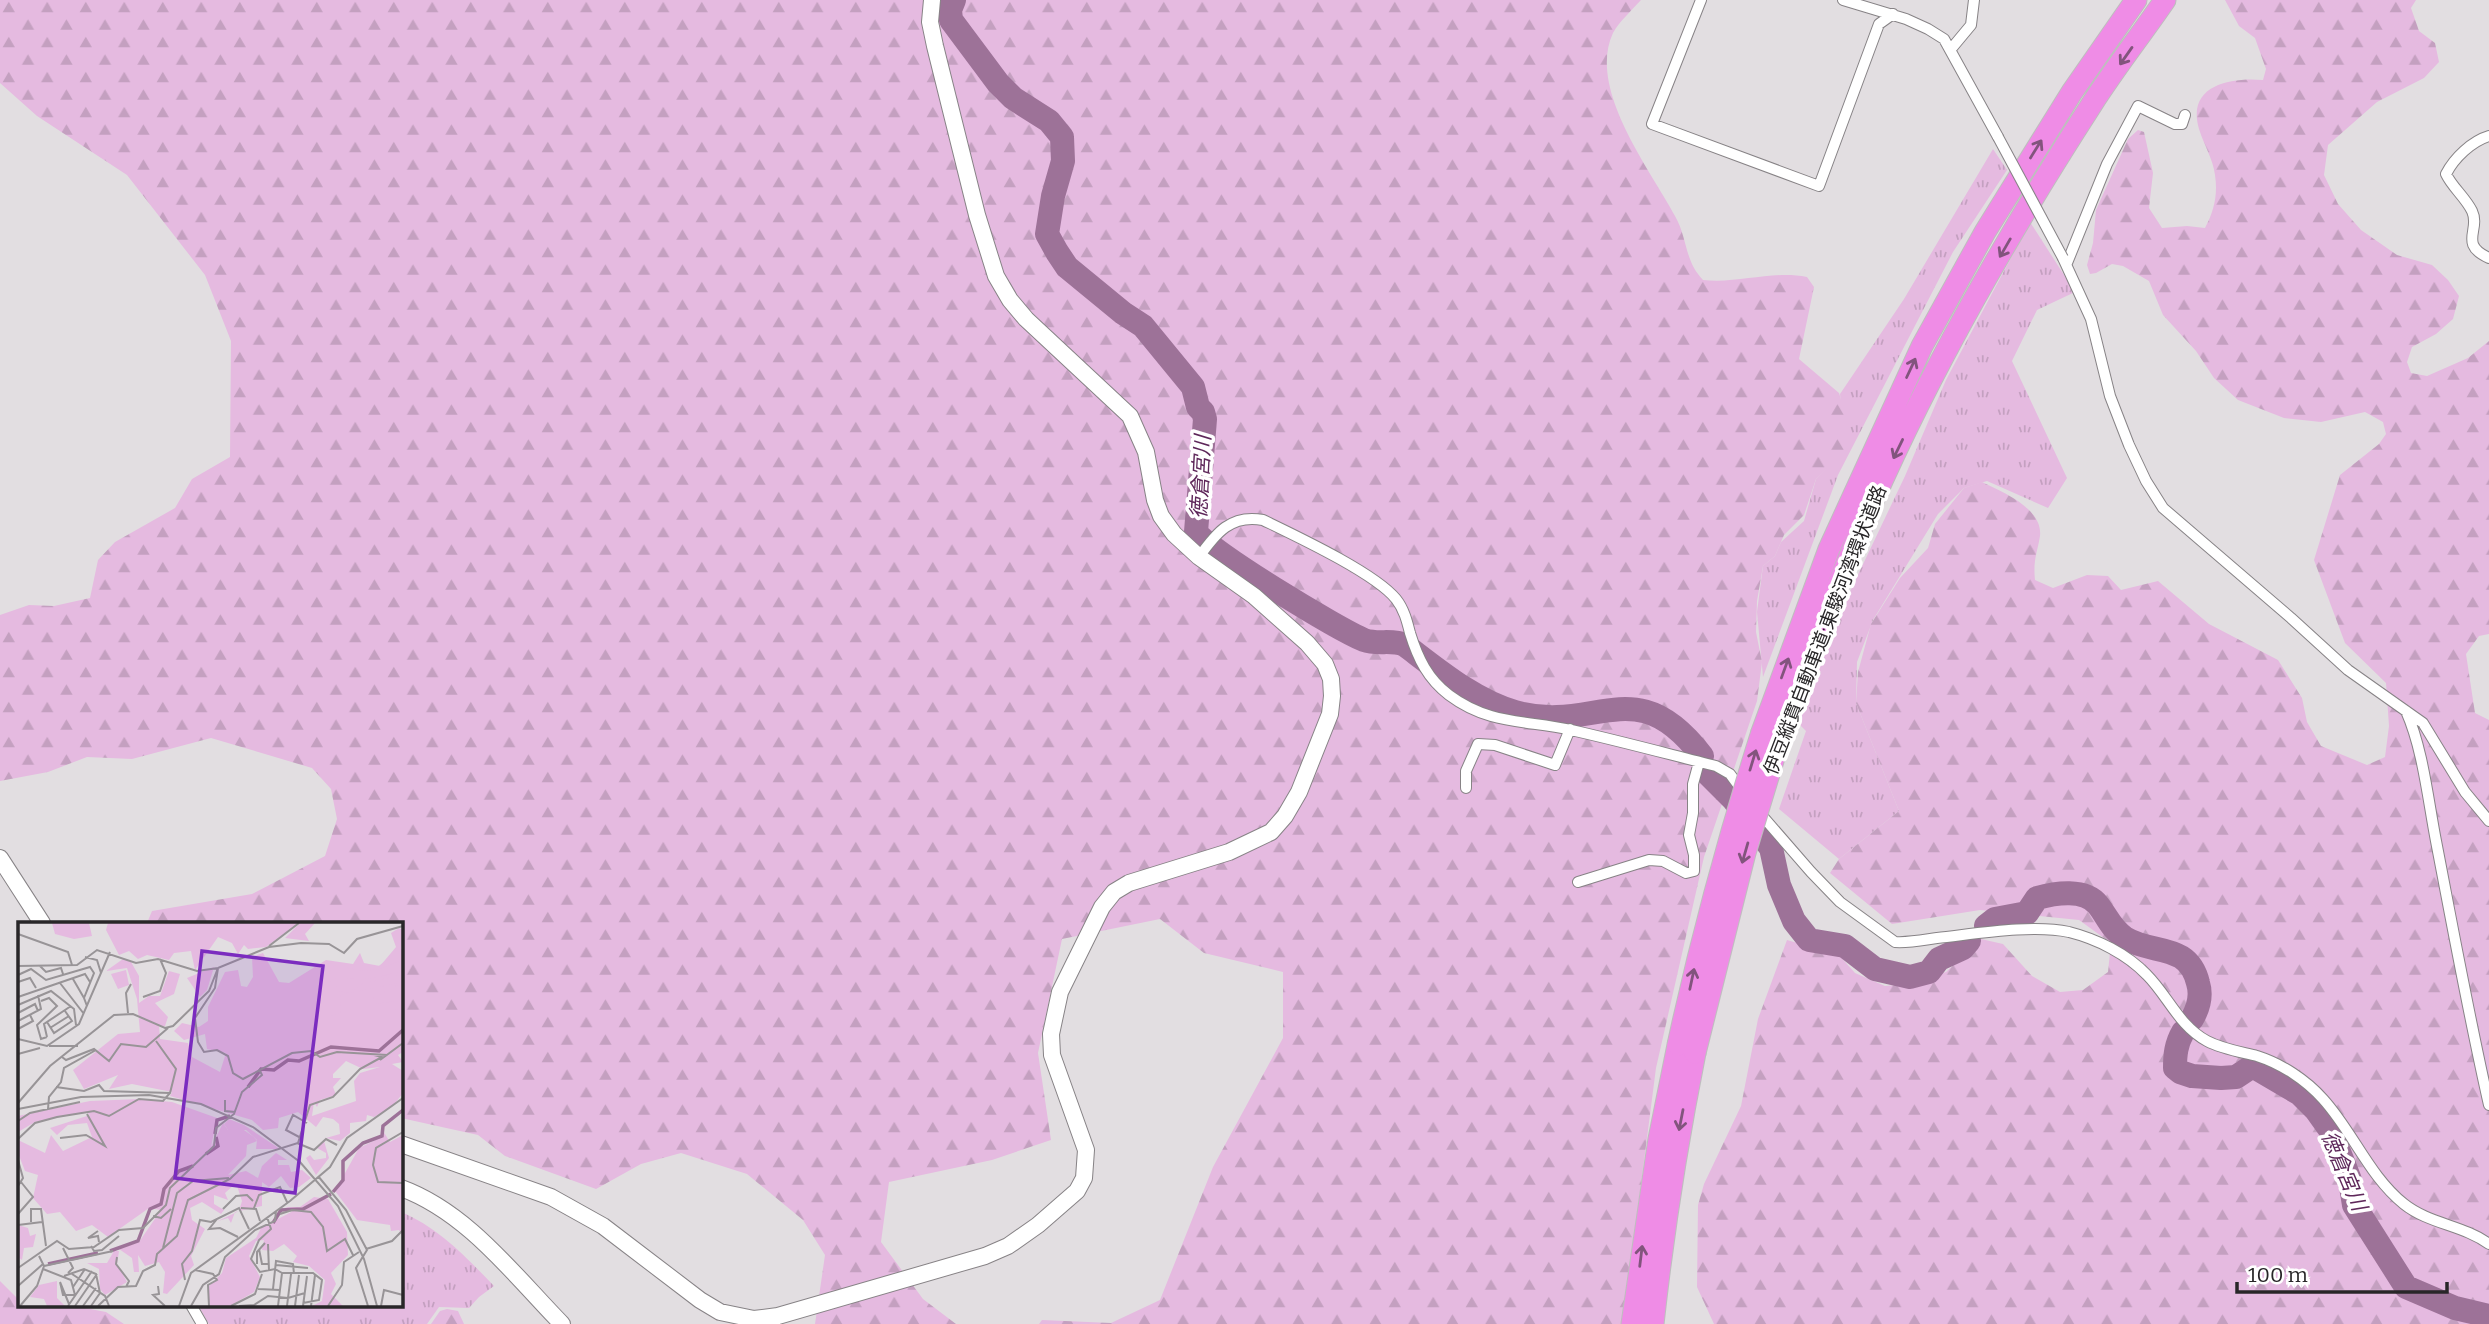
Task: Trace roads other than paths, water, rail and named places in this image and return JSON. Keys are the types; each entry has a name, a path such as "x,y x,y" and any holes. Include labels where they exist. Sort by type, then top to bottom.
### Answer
{"highway":[{"name":"伊豆縦貫自動車道;東駿河湾環状道路","path":"1770,737 1829,549 1922,346 1985,232 2072,92 2136,0"},
{"name":"伊豆縦貫自動車道;東駿河湾環状道路","path":"1653,1324 1699,951 1726,846 1770,737 1894,456 1949,346 2023,216 2093,102 2165,0"},
{"name":"伊豆縦貫自動車道;東駿河湾環状道路","path":"1632,1324 1659,1139 1686,1049"}],"street":[{"path":"402,1144 551,1197 603,1226 700,1300 720,1312 754,1319 778,1316 961,1264 1008,1246 1038,1225 1077,1191 1084,1178 1086,1150 1052,1055 1051,1034 1060,992 1102,907 1114,892 1129,883 1228,852 1271,832 1285,816 1299,792 1330,714 1331,679 1325,664 1316,652 1254,596 1199,557 1174,534 1161,516 1155,500 1146,452 1130,416 1026,319 1010,300 996,276 977,215 930,22 932,0"},
{"path":"1701,0 1652,124 1819,187 1879,24 1892,15"},
{"path":"1843,0 1928,29 1944,39 1951,49 2065,260 2091,318 2110,396 2129,445 2146,481 2163,508 2348,670 2423,723 2465,792 2489,821"},
{"path":"1951,49 1971,25 1974,0"},
{"path":"2065,260 2107,164 2138,106 2175,124 2182,124 2185,115"},
{"path":"2489,136 2462,153 2446,174 2473,213 2471,240 2475,248 2489,258"},
{"path":"1199,557 1227,525 1251,518 1263,520 1347,565 1387,590 1402,609 1427,674 1463,705 1515,723 1570,729 1716,766 1730,774 1770,827 1840,902 1895,942 2009,931 2066,931 2096,941 2131,960 2148,975 2184,1024 2193,1031 2208,1041 2261,1057 2297,1075 2323,1099 2385,1186 2405,1205 2428,1218 2464,1228 2489,1244"},
{"path":"2406,711 2418,753 2457,945 2470,1024 2489,1105"},
{"path":"1465,788 1466,771 1478,744 1495,745 1555,765 1570,729"},
{"path":"1578,883 1649,860 1663,861 1686,873 1694,872 1694,855 1689,835 1693,813 1693,784 1699,762"},
{"path":"0,858 41,922"},
{"path":"402,1188 422,1196 482,1241 562,1324"},
{"path":"192,1306 202,1324"}],"waterway":[{"name":"徳倉宮川","path":"954,0 950,10 951,20 998,83 1013,98 1049,121 1062,137 1063,161 1053,196 1047,234 1057,252 1067,267 1143,326 1193,387 1198,407 1205,419 1196,532 1248,572 1328,621 1364,640 1405,645 1457,684 1500,707 1544,717 1635,709 1656,715 1678,730 1702,756"},
{"name":"徳倉宮川","path":"1709,775 1733,799 1771,848 1779,885 1794,921 1809,940 1845,946 1875,969 1910,977 1929,972 1939,959 1963,948 1969,941"},
{"name":"徳倉宮川","path":"1986,926 1995,919 2027,913 2037,898 2061,894 2086,896 2098,905 2113,927 2125,938 2168,951 2186,961 2193,970 2200,992 2192,1019"},
{"name":"徳倉宮川","path":"2183,1032 2175,1059 2175,1068 2180,1072 2192,1076 2236,1077 2254,1067 2300,1094 2316,1110 2331,1131 2350,1180 2354,1205 2406,1287 2455,1308 2489,1316"}]}
